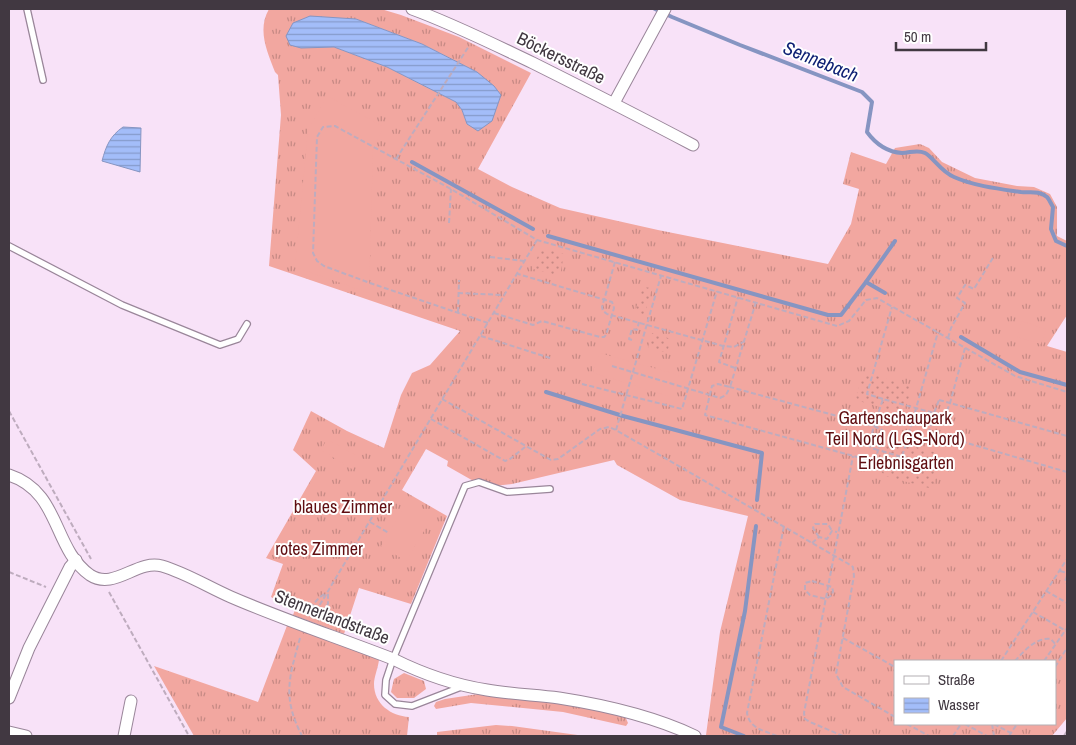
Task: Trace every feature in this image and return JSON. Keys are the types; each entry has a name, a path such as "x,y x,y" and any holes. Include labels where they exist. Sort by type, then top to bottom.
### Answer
{"street":[{"name":"Böckersstraße","path":"412,9 476,35 614,103 693,145"},
{"path":"614,103 665,9"},
{"path":"9,475 28,483 38,492 76,560 90,574 102,580"},
{"path":"9,698 29,648 70,567 76,560"},
{"name":"Stennerlandstraße","path":"102,580 111,579 144,566 156,564 172,569 231,597 393,659 412,669 463,686 488,691 561,698 637,714 695,736"},
{"path":"124,736 131,701"},
{"path":"9,732 26,736"}],"lane":[{"path":"27,9 43,80"},
{"path":"9,246 122,305 220,344 238,339 247,324"},
{"path":"463,686 412,706 395,704 386,695 386,680 393,659 464,486 479,482 507,492 550,489"}],"path":[{"path":"395,160 476,35"},
{"path":"488,323 370,283 324,266 317,261 313,253 317,137 324,127 335,126 451,189 537,240 837,326 849,321 866,300 877,298 1014,376 1067,392"},
{"path":"449,222 451,189"},
{"path":"302,736 293,718 289,694 290,672 300,637 537,240"},
{"path":"948,338 951,328 965,303 957,298 966,285 974,290 994,256"},
{"path":"490,257 524,261"},
{"path":"615,262 602,307 603,311 724,346 734,347 743,342"},
{"path":"494,313 533,325 542,321 600,337 606,335 614,304 517,273"},
{"path":"616,430 661,275"},
{"path":"458,312 459,280"},
{"path":"582,384 682,409 717,291"},
{"path":"458,293 504,295"},
{"path":"735,368 718,362 738,297"},
{"path":"612,366 720,398 726,395 730,387 756,302"},
{"path":"892,307 867,394 945,416 965,348"},
{"path":"632,340 629,339 632,329 636,330 639,322"},
{"path":"883,399 869,445 871,448 902,457 938,332"},
{"path":"480,336 550,358"},
{"path":"718,384 730,387 874,426 882,430 883,434 875,462 705,415 712,386 718,384"},
{"path":"442,399 550,460 558,458 600,429 609,427 784,526 853,568 854,576 836,674 843,687 894,716"},
{"path":"1067,436 939,400 929,432 1067,472"},
{"path":"9,410 93,563"},
{"path":"431,418 505,461 526,447"},
{"path":"844,736 805,719 804,712 854,456"},
{"path":"370,522 389,533"},
{"path":"832,531 827,539 819,537 813,528 815,524 828,524 832,531 838,533"},
{"path":"777,736 755,727 748,721 747,713 784,526"},
{"path":"812,543 819,537"},
{"path":"1002,660 1067,559"},
{"path":"1060,571 1067,574 1065,581 1067,584"},
{"path":"9,572 58,592"},
{"path":"102,580 188,736"},
{"path":"812,580 832,586 832,595 826,599 810,595 804,590 805,583 812,580"},
{"path":"307,626 322,614 328,604 328,591"},
{"path":"307,626 312,607 317,598 328,591"},
{"path":"1046,591 1067,603"},
{"path":"1033,611 1067,629 1045,660"},
{"path":"843,638 894,666"},
{"path":"1016,660 1028,648 1043,639 1051,639 1056,645"},
{"path":"1056,665 1067,648"},
{"path":"909,725 929,736"},
{"path":"953,736 960,725"},
{"path":"967,725 986,736"},
{"path":"995,725 1011,733"},
{"path":"1009,736 1016,725"},
{"path":"1064,736 1067,732"}],"green space":[{"name":"Gartenschaupark Teil Nord (LGS-Nord)","path":"269,9 381,9 459,37 531,73 478,169 512,187 560,208 658,230 828,264 851,224 859,189 843,184 851,152 886,164 895,148 920,144 929,148 942,162 975,178 1017,186 1034,187 1050,194 1057,207 1057,236 1067,241 1067,315 1047,346 1067,352 1067,718 1052,736 706,735 720,632 748,516 680,500 617,465 614,460 512,484 484,487 447,466 448,461 426,449 402,490 447,516 411,604 359,588 344,634 293,615 295,610 271,597 283,564 266,558 316,471 293,450 311,411 347,431 384,448 401,395 412,373 430,365 460,331 269,266 281,115 278,75 275,72 264,40 264,25","holes":["356,19 422,44 477,72 467,124 462,110 456,102 387,67 334,47"]},
{"path":"327,96 384,127 373,148 369,293 295,267 308,130"},
{"path":"541,248 564,254 560,276 533,269"},
{"path":"643,287 652,288 644,317 634,314"},
{"path":"1021,321 1046,329 1041,344 1017,337"},
{"path":"652,333 671,339 667,353 648,347"},
{"path":"600,353 679,375 676,392 671,397 594,373 593,370"},
{"path":"868,373 909,386 908,401 900,413 859,401 856,397 863,374"},
{"path":"327,439 359,457 352,469 321,450"},
{"name":"Erlebnisgarten","path":"891,440 941,454 943,459 933,485 929,488 885,476 878,468 887,442"},
{"path":"405,506 430,521 406,561 381,546"},
{"path":"288,623 379,660 374,684 377,697 385,708 396,714 409,717 407,736 194,736 154,666 258,702"},
{"path":"404,673 424,681 426,689 414,698 397,698 391,692 394,679"},
{"path":"478,694 567,704 625,716 628,723 626,726 563,712 471,703 436,709 434,706 436,702 445,699"},
{"path":"496,725 585,736 437,736 437,732"}],"water":[{"path":"310,16 356,19 422,44 477,72 494,86 501,95 492,121 478,131 467,124 462,110 456,102 387,67 334,47 301,48 290,45 286,36 293,23"},
{"path":"123,127 141,128 140,172 102,161 109,142"}],"waterway":[{"name":"Sennebach","path":"655,9 740,45 862,92 872,102 867,132 886,149 902,153 916,151 925,153 949,175 970,183 1044,195 1053,207 1051,229 1056,241 1067,246"},
{"path":"412,162 533,229"},
{"path":"548,236 828,315 841,315 866,282 885,293"},
{"path":"866,282 895,241"},
{"path":"961,337 1020,372 1067,385"},
{"path":"546,392 623,416 762,453 757,500"},
{"path":"744,736 721,727 745,611 756,526"}],"park label":[{"name":"blaues Zimmer","path":"343,507"},
{"name":"rotes Zimmer","path":"319,549"}]}
